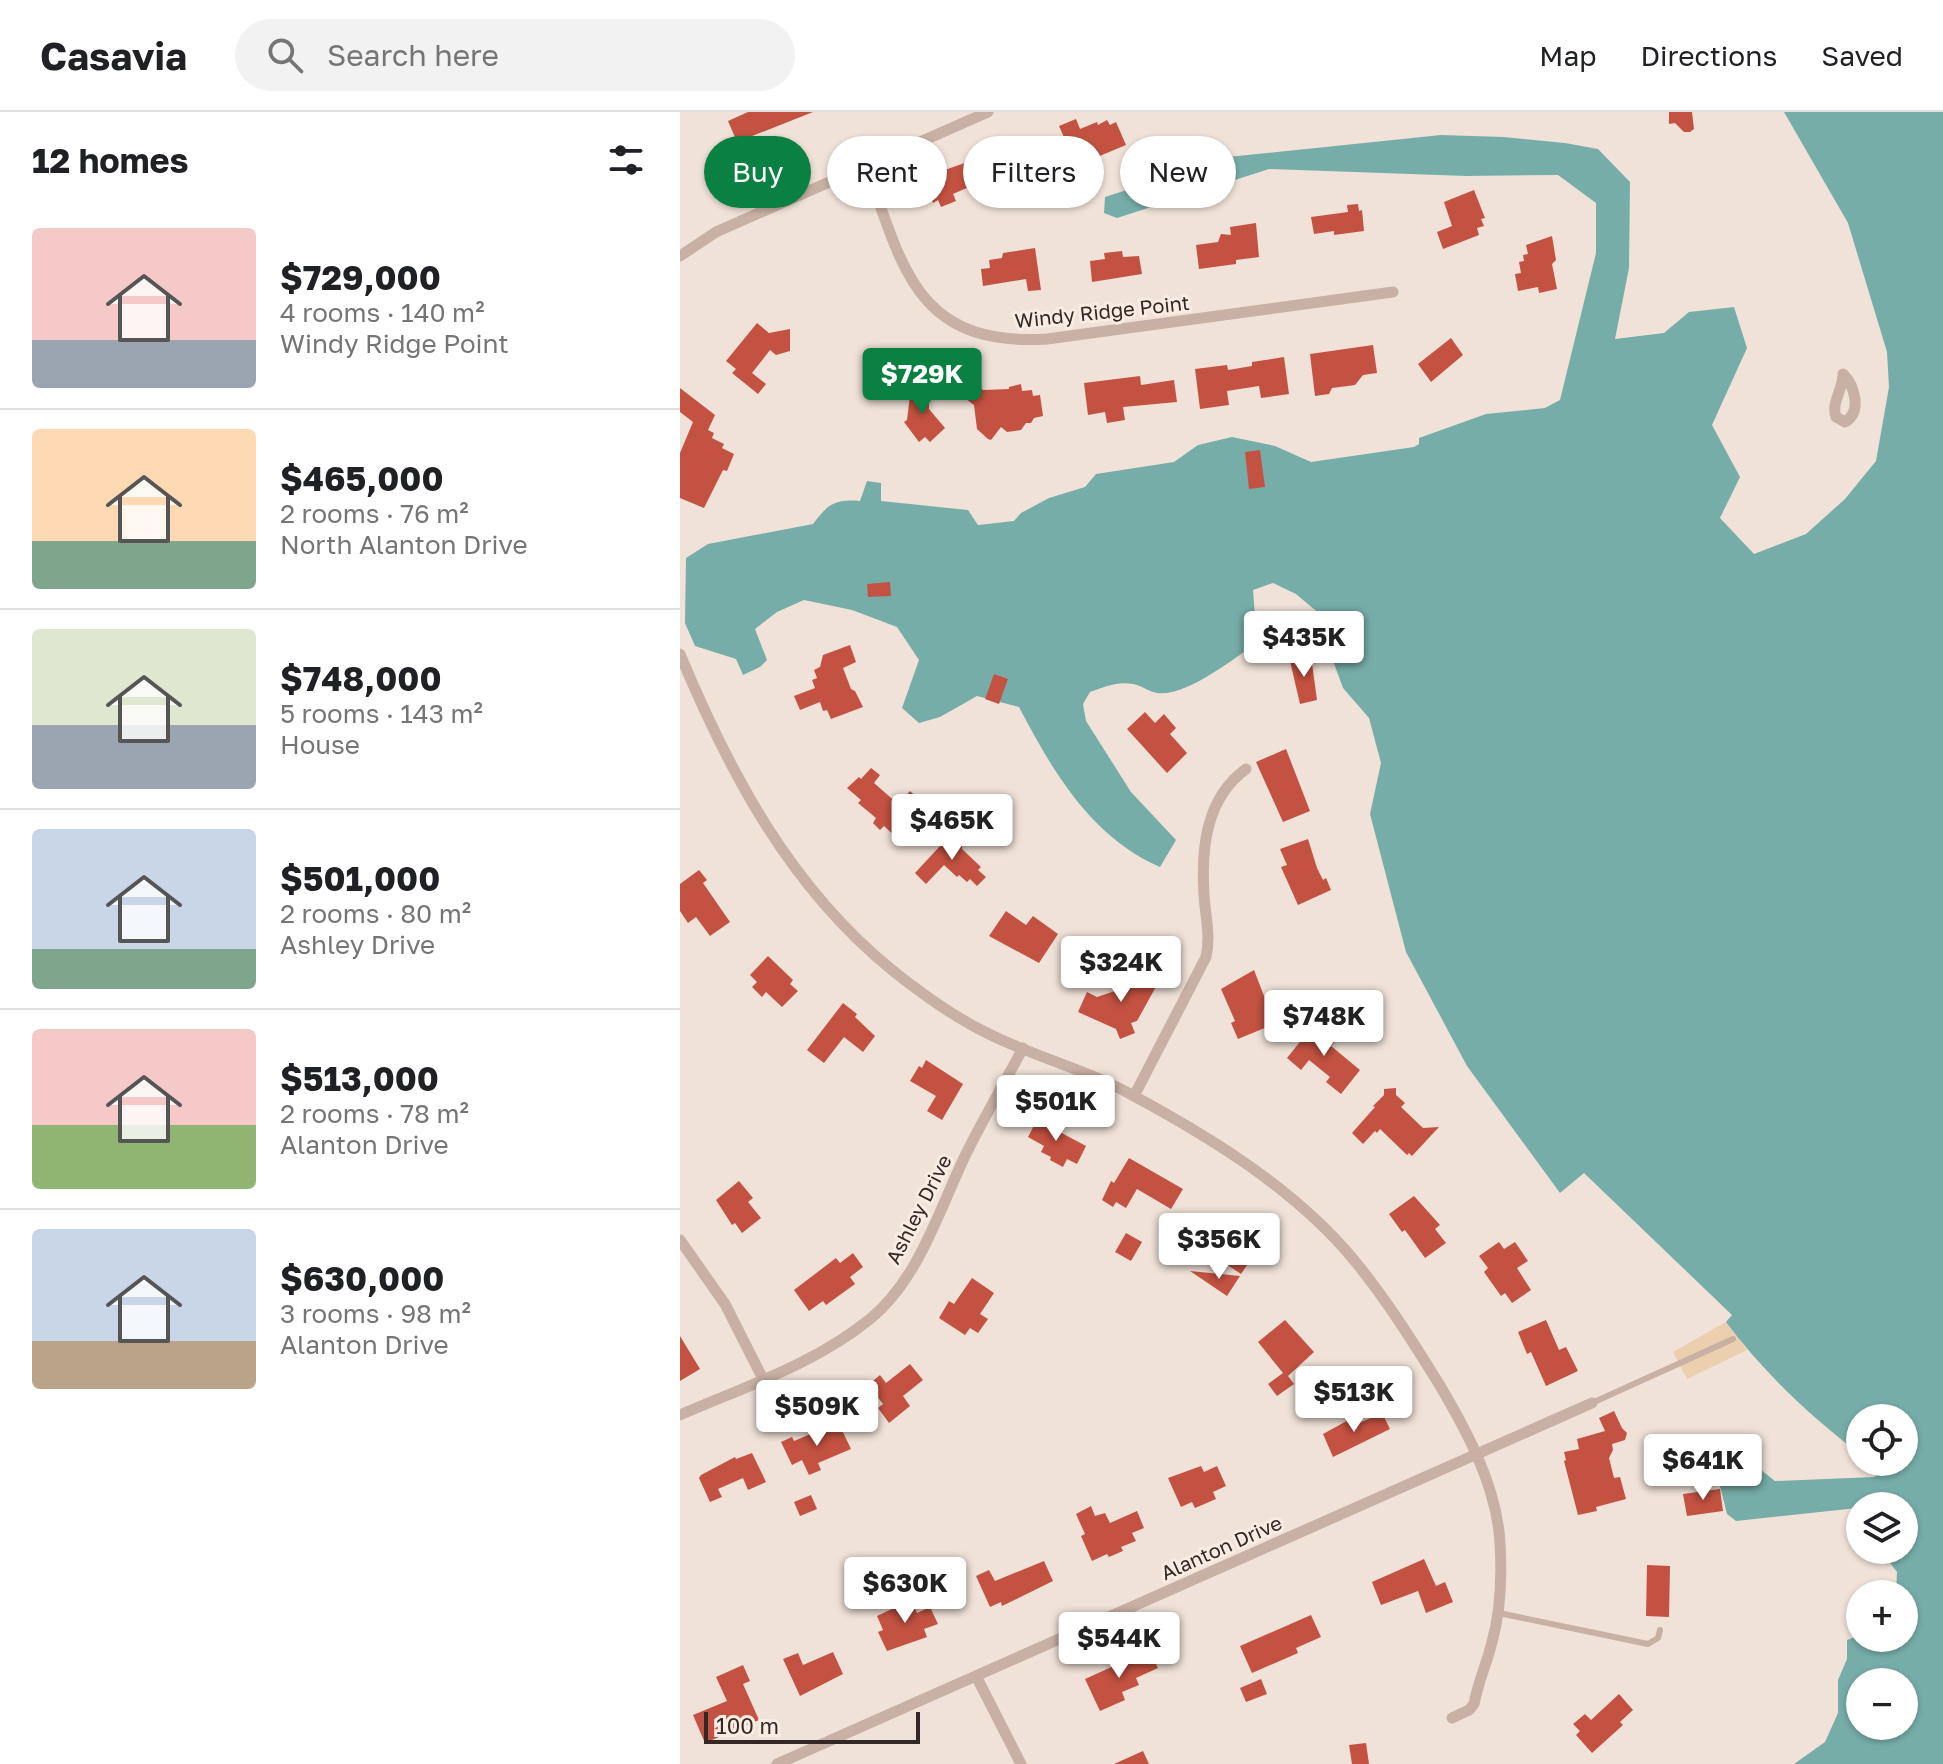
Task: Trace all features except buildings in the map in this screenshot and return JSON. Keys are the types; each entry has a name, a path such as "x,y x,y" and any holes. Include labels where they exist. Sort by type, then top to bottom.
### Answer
{"street":[{"path":"933,136 988,112"},
{"path":"680,256 716,232 827,182"},
{"name":"Windy Ridge Point","path":"881,208 918,292 941,315 963,327 996,338 1047,339 1393,292"},
{"path":"680,654 721,748 749,799 800,877 834,917 883,962 966,1022 1134,1096 1233,1156 1269,1182 1341,1246 1384,1300 1449,1401 1476,1455 1488,1486 1500,1539 1499,1613 1474,1704 1452,1718"},
{"path":"1134,1096 1206,957 1209,931 1203,874 1211,815 1226,786 1246,769"},
{"name":"Ashley Drive","path":"680,1415 807,1360 870,1319 894,1293 926,1240 967,1153 1023,1048"},
{"path":"680,1240 725,1304 763,1379"},
{"name":"Alanton Drive","path":"777,1764 1592,1403"},
{"path":"976,1676 1021,1764"}],"lane":[{"path":"1592,1403 1733,1339"},
{"path":"1499,1613 1648,1644 1658,1638 1660,1630"}],"sand":[{"path":"1726,1322 1747,1350 1687,1379 1673,1352"}],"water":[{"path":"1784,112 1943,112 1943,1764 1794,1764 1825,1742 1838,1713 1838,1680 1847,1652 1918,1652 1918,1580 1897,1580 1897,1572 1891,1564 1918,1564 1918,1492 1846,1492 1846,1509 1736,1521 1727,1514 1712,1455 1744,1448 1747,1459 1775,1481 1918,1476 1918,1404 1846,1404 1846,1444 1788,1393 1756,1359 1726,1322 1732,1315 1584,1173 1560,1193 1467,1066 1406,952 1370,814 1381,763 1369,718 1343,688 1325,639 1321,615 1296,594 1273,583 1253,590 1257,643 1209,676 1169,693 1154,692 1127,683 1090,692 1083,704 1086,721 1131,792 1176,840 1160,867 1114,838 1076,800 1019,707 977,696 940,717 919,723 902,708 919,660 897,627 852,610 804,600 777,612 755,629 767,660 743,675 736,659 695,646 685,623 686,558 708,544 813,524 833,504 860,501 867,481 881,483 881,501 968,510 978,525 1014,521 1021,513 1049,498 1085,487 1096,474 1174,462 1198,445 1232,437 1275,446 1311,462 1414,447 1419,444 1419,438 1486,414 1545,408 1560,400 1596,253 1596,203 1558,175 1466,176 1269,169 1236,180 1236,156 1441,135 1504,137 1598,149 1630,182 1629,268 1615,339 1664,333 1689,312 1734,307 1747,348 1712,425 1740,477 1720,518 1754,554 1806,534 1845,499 1876,461 1889,387 1887,352 1848,223"},
{"path":"1120,192 1120,208 1148,208 1117,218 1104,213 1105,197"}]}
